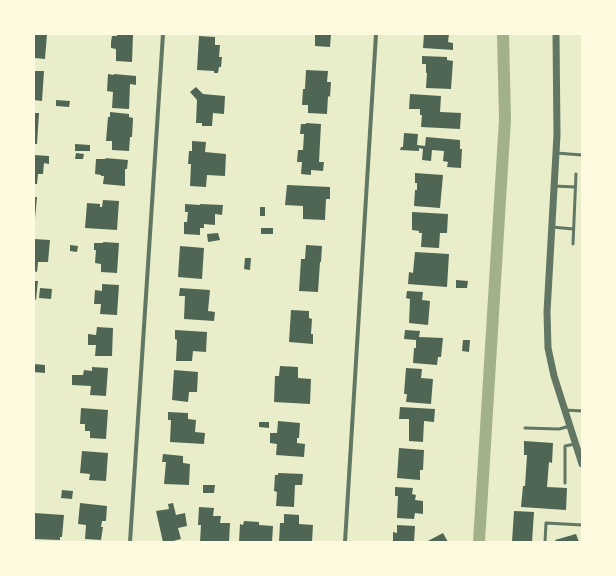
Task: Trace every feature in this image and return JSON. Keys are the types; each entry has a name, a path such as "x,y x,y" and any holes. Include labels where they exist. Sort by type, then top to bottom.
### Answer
{"street":[{"path":"130,542 162,34"},
{"path":"345,542 376,34"},
{"path":"556,34 557,135 547,312 548,348 554,376 575,444 580,453 582,464"}],"lane":[{"path":"556,153 582,154"},
{"path":"573,244 576,174"},
{"path":"554,186 575,187"},
{"path":"552,227 573,229"},
{"path":"565,410 582,411"},
{"path":"525,428 559,429 570,426"},
{"path":"565,483 565,446 575,444"},
{"path":"545,542 546,523 582,525"}],"building":[{"path":"34,34 47,34 45,59 34,57"},
{"path":"117,34 133,34 132,62 116,61 116,49 111,48 111,42 112,36 117,36"},
{"path":"315,34 331,34 330,47 315,46"},
{"path":"424,34 449,34 448,42 453,43 453,50 423,48"},
{"path":"199,36 215,37 215,45 220,45 219,57 222,57 221,67 219,67 218,73 214,73 214,71 197,70"},
{"path":"422,56 447,57 447,60 453,61 451,89 426,88 426,64 422,64"},
{"path":"306,70 328,71 327,82 331,82 330,97 328,96 327,114 308,113 308,105 302,105"},
{"path":"34,71 44,71 42,101 34,100"},
{"path":"108,74 136,76 136,85 130,84 129,109 112,108 113,92 107,91"},
{"path":"196,87 203,94 225,96 224,114 213,113 212,126 202,126 202,123 196,123 197,100 190,92"},
{"path":"410,94 441,96 440,112 461,113 460,129 421,127 422,115 420,115 420,109 409,109"},
{"path":"56,100 70,101 69,107 56,106"},
{"path":"110,112 129,114 129,117 133,118 132,137 130,137 129,151 112,150 112,141 106,141 108,117 110,117"},
{"path":"34,113 39,113 37,144 34,144"},
{"path":"301,124 321,124 319,162 324,162 323,171 311,170 311,175 301,174 302,162 297,162 298,150 303,150 304,134 300,134"},
{"path":"404,133 418,134 417,145 425,146 426,137 460,140 460,149 462,149 461,168 447,167 448,162 443,161 444,151 432,150 431,161 422,160 423,149 419,148 419,151 400,150 401,147 403,147"},
{"path":"192,141 206,142 205,152 226,154 225,176 207,175 206,187 190,186 191,164 188,164 189,151 192,151"},
{"path":"75,144 90,145 90,151 75,151"},
{"path":"76,153 84,154 83,159 75,159"},
{"path":"34,155 49,156 49,164 44,163 43,174 38,174 37,184 34,184"},
{"path":"105,158 128,160 127,169 125,169 125,186 103,184 104,176 95,174 96,159 106,159"},
{"path":"415,173 443,175 440,208 414,206 415,190 417,190"},
{"path":"287,185 330,187 330,199 326,199 325,220 303,219 303,206 285,205"},
{"path":"34,197 37,197 35,219 34,219"},
{"path":"103,200 119,201 117,230 85,228 87,203 100,204 100,207 102,207"},
{"path":"185,204 223,205 222,215 215,214 215,225 204,224 204,228 200,228 200,235 184,234 184,222 187,222 188,212 185,212"},
{"path":"260,207 265,207 265,216 260,216"},
{"path":"412,212 448,214 447,233 440,233 439,248 421,247 422,233 412,230"},
{"path":"261,228 273,228 273,234 261,234"},
{"path":"218,233 220,240 208,242 207,234"},
{"path":"34,239 50,240 48,262 38,262 37,272 34,271"},
{"path":"94,243 119,243 117,273 101,272 101,264 95,263 96,250 94,250"},
{"path":"70,245 78,246 77,252 70,251"},
{"path":"306,245 322,246 318,292 299,291 301,259 305,259"},
{"path":"180,246 204,248 202,279 178,277"},
{"path":"415,252 449,254 447,287 408,284 409,272 413,273"},
{"path":"245,258 251,258 250,270 244,269"},
{"path":"456,280 468,281 467,288 456,288"},
{"path":"34,281 38,281 36,300 34,299"},
{"path":"102,284 119,285 117,315 100,314 101,304 94,304 95,290 102,291"},
{"path":"40,288 52,289 51,299 39,298"},
{"path":"180,288 210,290 208,311 215,312 214,321 184,319 185,296 179,296"},
{"path":"407,291 423,292 422,300 430,301 428,325 409,323 410,299 406,298"},
{"path":"291,310 309,311 309,318 312,319 311,334 313,334 313,344 289,342"},
{"path":"97,327 113,328 112,356 95,356 96,345 88,345 88,334 96,335"},
{"path":"175,330 207,332 206,352 193,351 192,361 176,361 177,340 175,339"},
{"path":"405,330 420,331 419,337 443,338 441,357 438,357 437,365 413,363 416,340 404,339"},
{"path":"463,340 470,340 469,352 462,351"},
{"path":"34,364 45,365 45,373 34,372"},
{"path":"280,366 298,367 298,378 311,379 310,404 274,402 275,376 279,376"},
{"path":"92,367 108,368 106,396 90,395 91,386 72,385 72,375 83,375 84,370 92,371"},
{"path":"406,368 422,369 421,378 433,379 431,404 406,402 407,394 404,394"},
{"path":"174,370 198,372 197,392 189,392 188,402 172,400"},
{"path":"400,407 435,409 434,422 424,421 423,442 409,441 409,419 399,419"},
{"path":"81,408 108,410 106,439 90,438 90,431 85,431 85,424 80,424"},
{"path":"168,412 188,413 188,419 196,420 195,432 205,433 204,444 170,442 171,420 168,420"},
{"path":"278,421 300,423 299,438 297,438 297,443 305,444 304,457 276,455 277,444 270,443 270,433 277,433"},
{"path":"259,422 269,422 269,428 259,427"},
{"path":"524,441 553,443 552,463 549,462 547,487 567,488 566,510 521,507 523,486 525,486 527,455 524,455"},
{"path":"399,448 424,450 423,470 420,470 420,480 397,478"},
{"path":"82,451 108,453 106,481 89,480 90,474 80,473"},
{"path":"163,454 183,456 183,463 190,464 189,485 164,484 166,462 162,462"},
{"path":"278,473 303,474 302,485 295,485 294,507 276,506 277,492 274,491 275,475 278,475"},
{"path":"203,485 215,485 214,493 203,493"},
{"path":"395,487 413,488 412,494 416,495 415,500 423,501 423,514 415,513 414,519 397,518 398,496 395,496"},
{"path":"62,490 73,491 72,499 61,498"},
{"path":"80,503 107,506 106,521 102,521 101,527 103,527 101,540 85,539 86,525 78,524"},
{"path":"173,503 176,515 185,513 187,526 178,528 181,539 163,542 156,511 169,509 168,504"},
{"path":"199,507 214,508 213,516 221,516 220,523 230,523 229,542 200,542 201,525 198,525"},
{"path":"514,511 534,512 532,542 512,542"},
{"path":"34,513 64,515 62,537 60,537 60,540 34,539"},
{"path":"284,514 299,515 299,524 313,525 312,542 279,542 280,523 284,523"},
{"path":"244,521 259,522 259,525 273,526 272,542 239,542 240,524 243,525"},
{"path":"397,525 415,526 414,542 393,542 393,532 397,533"},
{"path":"443,533 448,542 426,542"},
{"path":"576,534 579,542 556,542 555,540"}],"waterway":[{"path":"479,542 505,119 503,34"}]}
